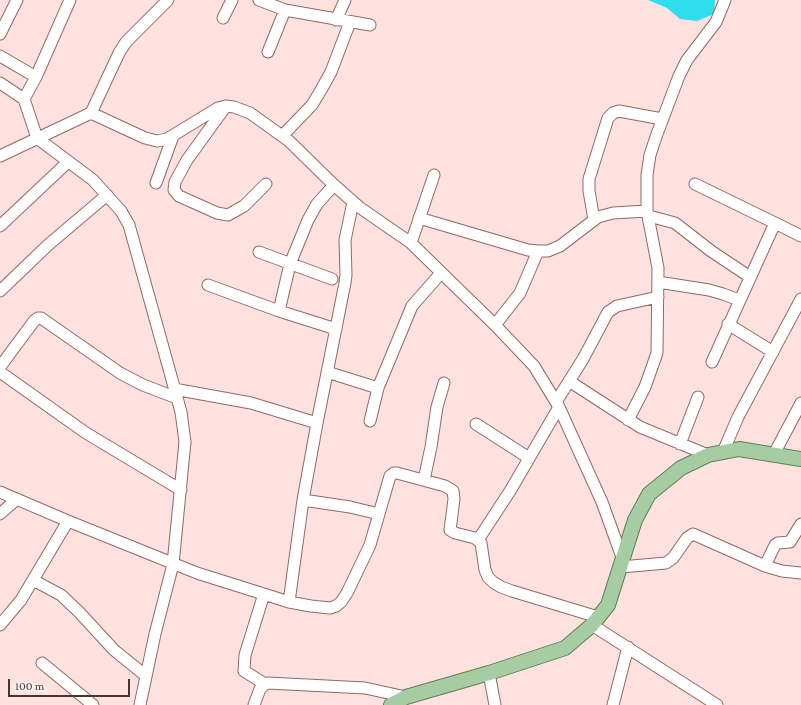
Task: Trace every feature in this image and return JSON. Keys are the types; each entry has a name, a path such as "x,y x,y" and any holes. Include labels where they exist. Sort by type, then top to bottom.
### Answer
{"main road":[{"path":"391,705 406,697 489,673 566,648 595,621 608,605 635,520 649,494 680,468 708,455 738,449 801,459"}],"street":[{"path":"0,34 17,0"},
{"path":"24,99 36,77 70,0"},
{"path":"0,156 91,112 119,53 126,42 168,0"},
{"path":"223,18 232,0"},
{"path":"259,0 336,20 370,25"},
{"path":"336,20 346,0"},
{"path":"628,420 645,387 657,353 658,268 648,213 647,175 650,155 678,76 687,60 716,22 725,0"},
{"path":"268,52 283,6"},
{"path":"282,136 312,105 321,90 331,72 350,22"},
{"path":"0,56 36,77"},
{"path":"0,83 24,99 37,138 92,180 121,211 129,225 181,412 185,442 174,564 140,705"},
{"path":"91,112 145,138 157,141 173,136 218,108 226,106 234,107 250,113 289,141 353,202 411,243 495,325 534,366 558,404 602,502 622,563 666,563 673,558 687,538 693,534 765,566 782,571 801,573"},
{"path":"226,106 187,160 175,182 174,190 179,196 217,213 228,215 244,206 266,184"},
{"path":"594,220 589,191 589,179 608,118 613,113 619,111 662,119"},
{"path":"156,183 173,136"},
{"path":"0,226 68,162"},
{"path":"411,243 434,174"},
{"path":"695,184 801,236"},
{"path":"279,311 290,264 312,212 324,195 334,185"},
{"path":"0,291 48,245 107,195"},
{"path":"289,602 303,500 345,284 345,240 353,202"},
{"path":"419,218 538,252 548,251 560,246 598,217 613,213 648,213 674,223 711,251 750,276"},
{"path":"712,362 775,223"},
{"path":"259,252 332,278"},
{"path":"495,325 520,293 538,252"},
{"path":"370,421 378,388 412,306 441,273"},
{"path":"658,282 709,290 739,300"},
{"path":"208,285 279,311 336,328"},
{"path":"478,540 510,491 529,458 569,381 586,354 608,312 617,306 658,297"},
{"path":"724,452 738,417 801,299"},
{"path":"0,367 34,321 41,318 105,364 142,385 176,393 251,403 317,423"},
{"path":"728,324 773,352"},
{"path":"0,372 86,433 181,490"},
{"path":"327,372 378,388"},
{"path":"569,381 628,420 653,433 708,455"},
{"path":"424,480 431,448 437,407 444,383"},
{"path":"680,444 698,397"},
{"path":"774,454 801,403"},
{"path":"476,424 529,458"},
{"path":"0,492 68,522 197,573 289,602 330,608 342,602 370,545 389,479 392,474 397,473 445,486 453,491 454,499 449,526 450,530 478,540 482,546 485,570 488,577 493,582 501,587 595,621 628,647 716,705"},
{"path":"0,514 17,499"},
{"path":"303,500 350,507 379,514"},
{"path":"0,625 21,600 68,522"},
{"path":"765,566 775,545 778,543 790,542 801,524"},
{"path":"33,580 61,595 114,650 146,676"},
{"path":"264,594 245,655 244,671 265,684 365,688 406,697"},
{"path":"613,705 628,647"},
{"path":"42,663 93,705"},
{"path":"489,673 495,705"},
{"path":"254,705 260,689 265,684"}],"water":[{"path":"648,0 715,0 714,14 697,21 680,19 667,8"}]}
